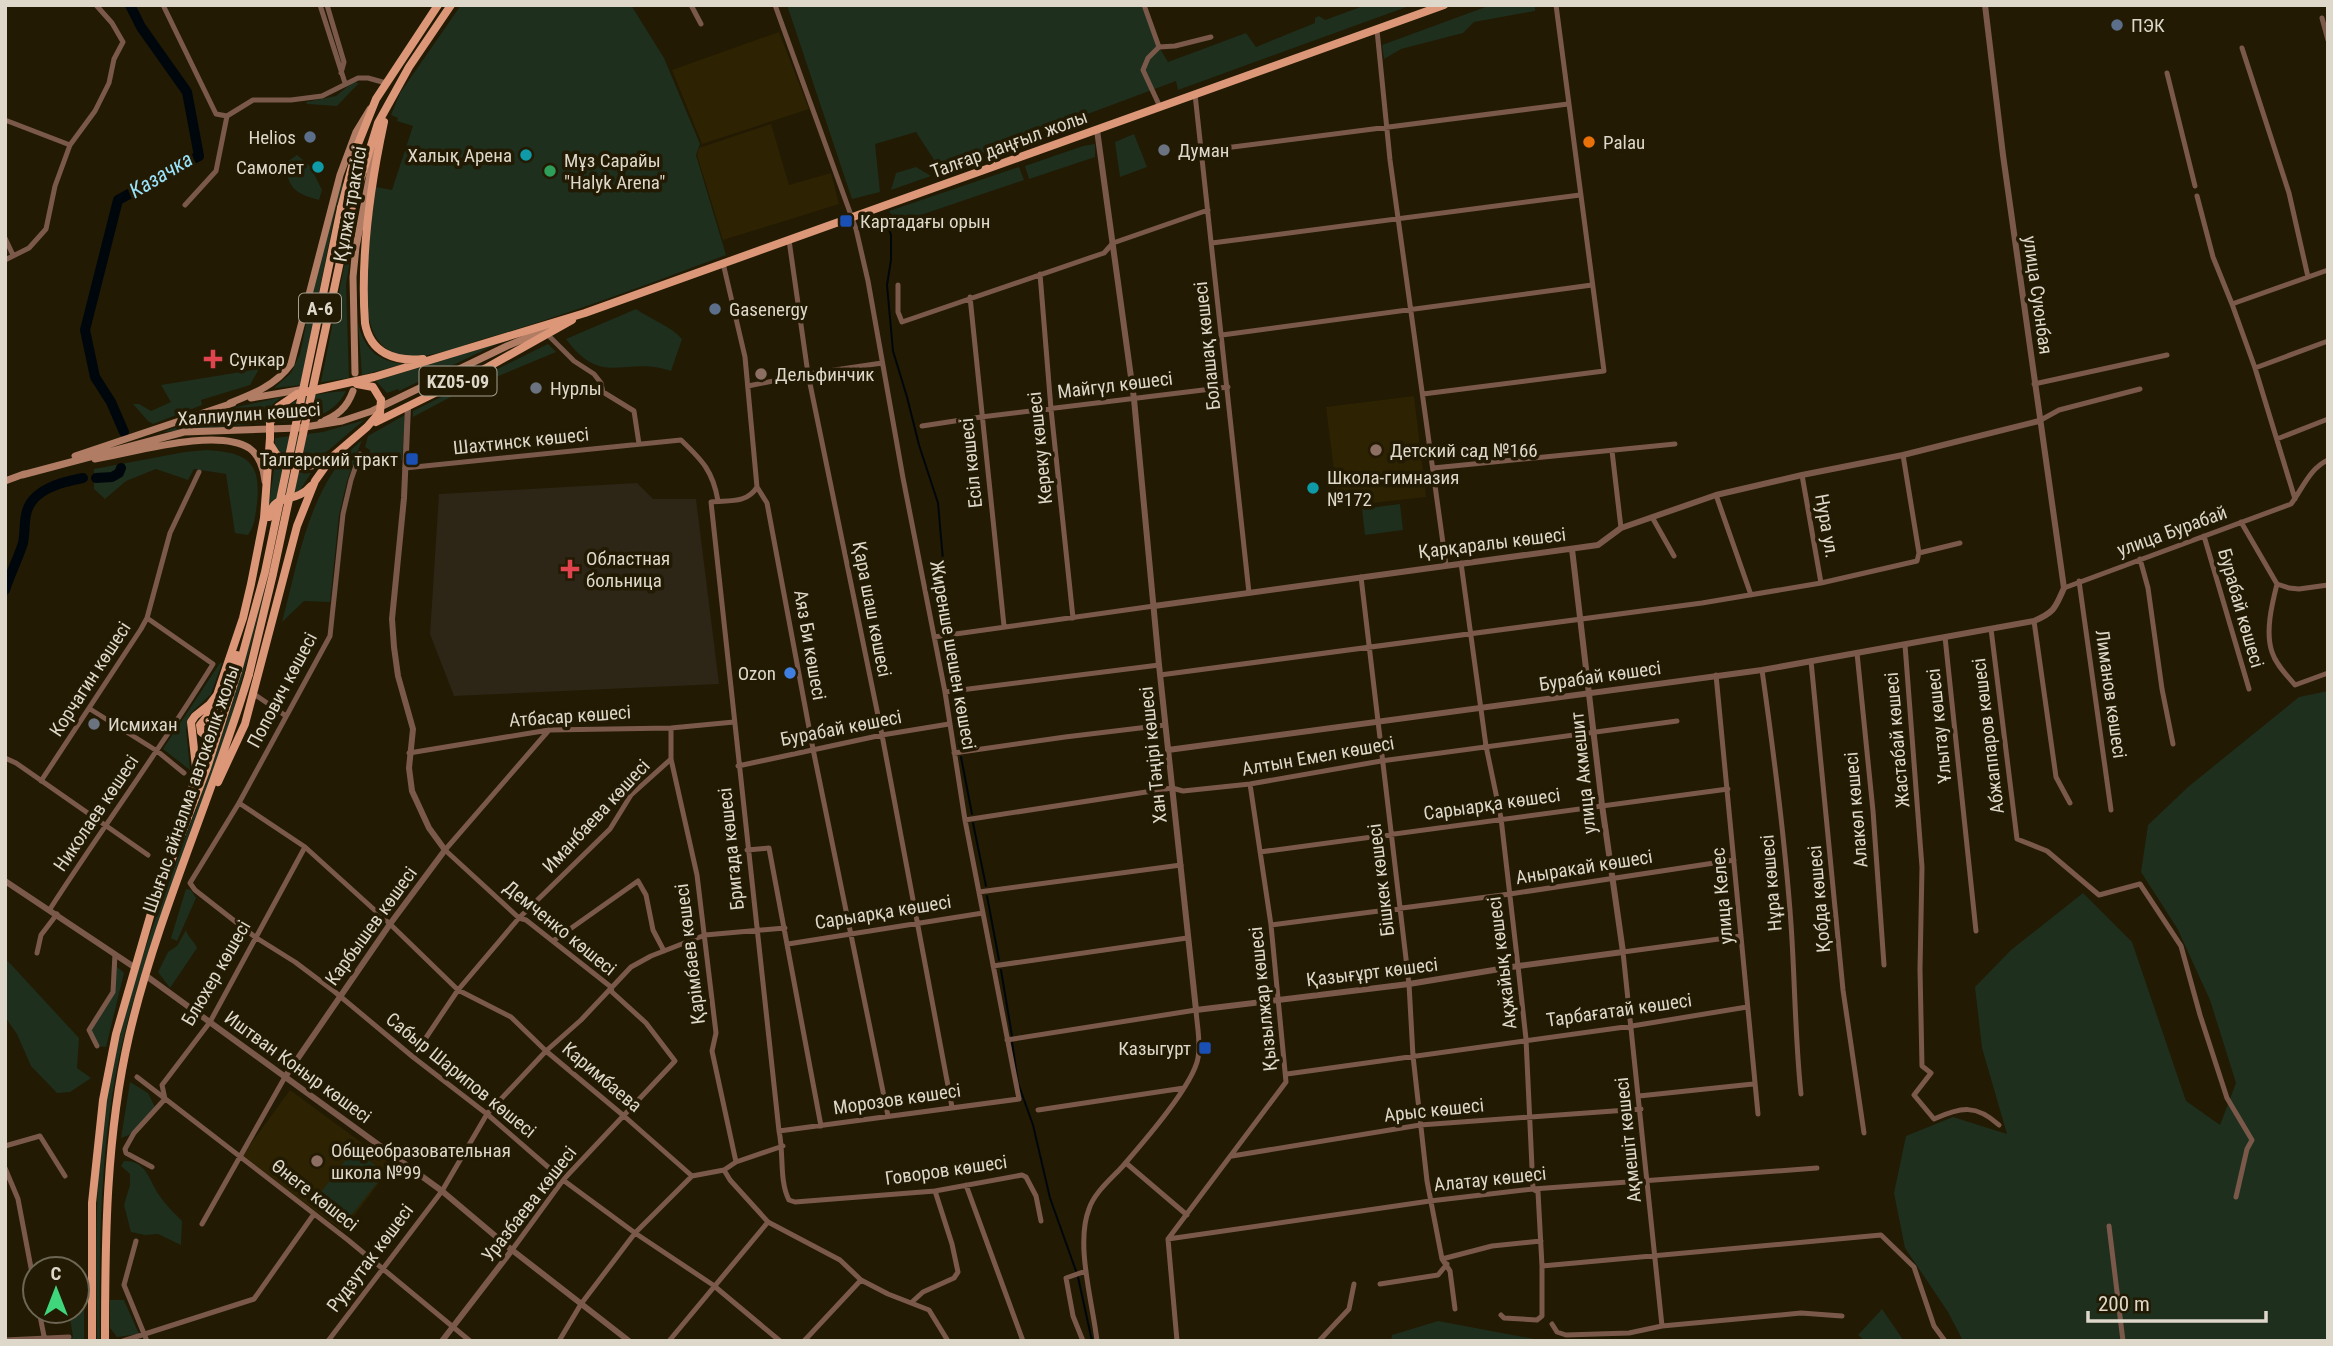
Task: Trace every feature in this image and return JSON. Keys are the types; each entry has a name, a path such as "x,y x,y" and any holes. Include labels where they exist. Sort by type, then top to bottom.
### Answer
{"main road":[{"name":"A-6","path":"376,99 438,5"},
{"name":"A-6","path":"398,87 452,5"},
{"name":"Талғар даңғыл жолы","path":"585,313 1444,5"},
{"name":"Құлжа трактісі","path":"355,373 353,277 356,247 371,164 398,87"},
{"name":"Шығыс айналма автокөлік жолы","path":"92,1341 92,1203 103,1100 116,1034 151,913 208,768 239,671 351,210 378,123 398,87"},
{"name":"Шығыс айналма автокөлік жолы","path":"106,1341 105,1242 109,1157 122,1068 145,975 163,917 205,806 248,674 341,208 358,144 376,99"},
{"path":"230,403 268,386 291,364 340,175 356,132 376,99"},
{"path":"384,122 366,250 364,303 367,332 375,347 398,359 421,359 457,352"},
{"name":"Халлиулин көшесі","path":"22,475 230,403 277,392 363,380 585,313"},
{"name":"Халлиулин көшесі","path":"22,475 184,432 279,429 328,424 372,411 507,346 585,313"},
{"name":"KZ05-09","path":"368,427 488,367 585,313"},
{"path":"270,441 277,456 293,465 313,466 332,457 368,427 380,412 381,400 373,387 345,384"},
{"path":"179,840 195,778 191,723 215,698 249,595 266,496 270,423 281,404 298,394 320,388"},
{"path":"279,429 317,423 333,417 344,408 353,391"},
{"path":"66,463 184,442 230,442 248,448 258,459 265,477 266,496"},
{"path":"225,716 215,735 202,734 201,723 217,707 231,673 256,583 271,507 278,501 304,493 332,457"},
{"path":"5,481 22,475"},
{"path":"205,806 231,756 254,694 298,526 315,481"}],"street":[{"path":"5,260 29,248 46,229 55,186 70,145 95,111 109,83 114,59 123,42 112,23 96,5"},
{"path":"163,5 216,114 227,116 253,100 291,100 322,96 358,78 386,83"},
{"path":"320,5 345,83"},
{"path":"327,5 344,62 341,73"},
{"path":"691,5 701,24"},
{"name":"Жиренше шешен көшесі","path":"775,5 856,229 869,281 882,363 945,691 965,820 1019,1099"},
{"path":"1144,5 1159,47"},
{"path":"1423,394 1604,371 1556,5"},
{"name":"улица Суюнбая","path":"1985,5 2039,421 2064,588"},
{"path":"2322,18 2328,40"},
{"path":"1377,30 1386,127 1446,565"},
{"path":"1160,107 1143,70 1148,58 1159,47 1211,37"},
{"path":"2242,48 2289,193 2308,277"},
{"path":"2167,73 2195,186"},
{"name":"Болашақ көшесі","path":"1195,94 1249,593"},
{"path":"1201,151 1568,104"},
{"path":"185,205 216,171 227,116"},
{"path":"5,120 70,145"},
{"name":"Хан Тәңірі көшесі","path":"1097,130 1134,399 1165,726 1196,1010 1198,1059 1184,1088 1126,1163 1092,1200 1088,1210 1085,1221 1086,1271 1097,1341"},
{"path":"1212,243 1580,195"},
{"path":"2197,197 2213,257 2255,368 2293,501"},
{"path":"898,285 898,312 902,322 1104,253 1113,243 1208,210"},
{"path":"5,237 13,255"},
{"name":"Қара шаш көшесі","path":"789,240 808,374 882,735 953,1107"},
{"name":"Аяз Би көшесі","path":"723,263 745,357 757,487 767,503 849,933 888,1116"},
{"path":"2232,304 2328,270"},
{"name":"Кереку көшесі","path":"1040,274 1073,618"},
{"path":"1222,335 1592,285"},
{"name":"Есіл көшесі","path":"971,297 1004,626"},
{"path":"547,334 574,361 594,374 601,383 603,393 634,411 639,444"},
{"path":"2255,368 2328,341"},
{"path":"2034,384 2167,355"},
{"path":"748,386 882,363"},
{"name":"Майгүл көшесі","path":"922,426 981,416 1228,387"},
{"path":"2039,421 2059,410 2140,389"},
{"name":"Демченко көшесі","path":"408,406 393,619 398,676 413,729 409,753 412,791 425,820 445,850 519,918 526,919 611,987 612,992 646,1023 676,1061"},
{"path":"2277,439 2328,419"},
{"name":"Қарқаралы көшесі","path":"934,637 1598,545 1621,528 1716,495 1903,455 2039,421"},
{"name":"Шахтинск көшесі","path":"405,468 681,440 709,471 715,483 714,501"},
{"path":"1433,468 1675,444"},
{"path":"1612,451 1621,528"},
{"name":"Попович көшесі","path":"190,883 239,803 330,636 343,514 360,454"},
{"path":"1160,675 1751,595 1821,583 1917,561 1919,553 1903,455"},
{"path":"2293,501 2311,472 2328,460"},
{"name":"Корчагин көшесі","path":"41,781 90,709 146,618 170,533 199,472"},
{"name":"Нура ул.","path":"1802,475 1821,583"},
{"path":"714,501 745,499 757,487"},
{"path":"1716,495 1751,595"},
{"name":"Бригада көшесі","path":"714,501 738,766 782,1146 785,1193"},
{"name":"улица Бурабай","path":"2064,588 2293,501"},
{"path":"1652,517 1674,556"},
{"path":"2241,522 2277,584 2270,627 2271,651 2278,664 2295,685 2328,673"},
{"name":"Бурабай көшесі","path":"2204,536 2249,690"},
{"path":"1919,553 1960,542"},
{"name":"улица Акмешит","path":"1572,549 1622,952"},
{"path":"2140,559 2148,588 2162,690 2173,744"},
{"name":"Ақжайық көшесі","path":"1461,563 1480,707 1501,818 1510,894 1527,1039 1533,1189 1538,1192 1541,1241 1541,1319 1504,1318 1502,1315"},
{"name":"Бішкек көшесі","path":"1361,576 1409,984 1420,1125 1430,1201 1442,1259"},
{"name":"Лиманов көшесі","path":"2079,581 2111,810"},
{"path":"2277,584 2299,589 2328,584"},
{"path":"2064,588 2057,606 2046,616 2034,621 2056,777 2070,803"},
{"name":"Николаев көшесі","path":"50,909 213,664 146,618"},
{"name":"Бурабай көшесі","path":"1168,750 1762,670 2034,621"},
{"name":"Абжаппаров көшесі","path":"1991,629 2017,839 2047,851 2099,895 2140,884 2181,946 2227,1098 2252,1140 2246,1149 2236,1197"},
{"name":"Ұлытау көшесі","path":"1945,638 1976,931"},
{"name":"Жастабай көшесі","path":"1905,645 1920,832 1922,1066 1931,1073 1914,1095 1934,1119 1957,1109 1977,1111 1989,1116 1999,1125"},
{"name":"Алакөл көшесі","path":"1857,653 1873,811 1884,965"},
{"name":"Қобда көшесі","path":"1811,661 1843,990 1864,1133"},
{"path":"945,691 1159,665"},
{"name":"Нұра көшесі","path":"1762,670 1784,849 1801,1094"},
{"name":"улица Келеc","path":"1716,676 1753,1084 1758,1114"},
{"path":"254,694 286,716"},
{"path":"90,709 157,751 184,773"},
{"name":"Алтын Емел көшесі","path":"965,820 1172,788 1183,791 1250,784 1381,761 1677,721"},
{"name":"Атбасар көшесі","path":"409,753 549,730 671,728 734,723"},
{"name":"Бурабай көшесі","path":"738,766 882,735 949,724"},
{"path":"954,753 1165,726"},
{"name":"Қарімбаев көшесі","path":"671,728 671,759 697,875 705,935 716,1033 712,1051 736,1162"},
{"name":"Карбышев көшесі","path":"202,1224 285,1077 390,924 445,850 549,730"},
{"path":"5,758 148,855"},
{"name":"Иманбаева көшесі","path":"413,1058 458,989 519,918 610,829 631,795 671,759"},
{"name":"Қызылжар көшесі","path":"1168,1239 1286,1082 1280,999 1250,784"},
{"name":"Сарыарқа көшесі","path":"1260,852 1728,789"},
{"name":"Каримбаева","path":"239,803 305,847 458,989 511,1017 546,1051 624,1115 692,1176"},
{"name":"Блюхер көшесі","path":"152,1167 126,1153 125,1149 134,1133 166,1099 162,1085 210,1022 305,847"},
{"path":"747,850 769,848 821,1126"},
{"name":"Аныракай көшесі","path":"1271,925 1510,894 1734,860"},
{"name":"Сарыарқа көшесі","path":"979,892 1181,865"},
{"path":"5,881 134,967"},
{"path":"553,941 638,881 646,895 653,930 664,951"},
{"name":"Сабыр Шарипов көшесі","path":"190,883 195,890 256,937 295,962 487,1114 564,1180 635,1233 713,1285 780,1341"},
{"name":"Сарыарқа көшесі","path":"788,944 918,921 983,913"},
{"path":"37,953 41,935 57,914"},
{"name":"Рудзутак көшесі","path":"328,1341 442,1191 487,1114 631,967 705,935 785,928"},
{"name":"Қазығұрт көшесі","path":"1007,1040 1196,1010 1409,984 1518,966 1741,936"},
{"path":"993,966 1187,938"},
{"name":"Ақмешіт көшесі","path":"1622,952 1641,1109 1662,1326"},
{"path":"97,1046 89,1030 113,992 116,954"},
{"name":"Иштван Коныр көшесі","path":"145,975 442,1191 512,1251 629,1341"},
{"name":"Тарбағатай көшесі","path":"1287,1074 1632,1026 1747,1007"},
{"name":"Уразбаева көшесі","path":"442,1341 564,1180 676,1061"},
{"name":"Өнеге көшесі","path":"137,1077 314,1214 470,1341"},
{"path":"1639,1096 1753,1084"},
{"path":"1038,1110 1184,1088"},
{"name":"Морозов көшесі","path":"779,1131 1019,1099"},
{"name":"Арыс көшесі","path":"1232,1156 1420,1125 1641,1109"},
{"path":"5,1146 40,1136 65,1176"},
{"path":"559,1341 581,1304 635,1233 692,1176 724,1170 736,1162 782,1146"},
{"path":"1126,1163 1187,1215"},
{"path":"5,1168 18,1199 29,1255"},
{"name":"Алатау көшесі","path":"1168,1239 1533,1189 1817,1168"},
{"path":"724,1170 768,1222 840,1260 861,1280 929,1310 948,1341"},
{"name":"Говоров көшесі","path":"785,1193 789,1200 795,1202 935,1191 1017,1175 1026,1177 1036,1196 1041,1221"},
{"path":"966,1185 1023,1341"},
{"path":"911,1303 923,1292 954,1278 958,1272 935,1191"},
{"path":"123,1341 145,1338 254,1299 314,1214"},
{"path":"668,1341 768,1222"},
{"path":"2109,1226 2123,1341"},
{"path":"1542,1266 1881,1236 1914,1267 1934,1326 1945,1341"},
{"path":"1168,1239 1177,1341"},
{"path":"136,1241 124,1285 145,1338"},
{"path":"1455,1309 1450,1271 1442,1259 1492,1246 1541,1241"},
{"path":"1380,1284 1438,1275 1447,1265"},
{"path":"1083,1341 1070,1301 1066,1278 1086,1271"},
{"path":"804,1341 861,1280"},
{"path":"1319,1341 1349,1309 1354,1284"},
{"path":"1552,1324 1557,1332 1566,1335 1629,1332 1662,1326 1801,1313 1842,1315"},
{"path":"5,1340 69,1337"}],"shaded area":[{"path":"779,32 809,109 702,144 672,70"},
{"path":"771,124 789,185 831,173 839,204 723,240 697,155 699,148"},
{"name":"Детский сад №166","path":"1414,396 1426,497 1344,506 1342,493 1337,494 1326,407"},
{"name":"Областная больница","path":"637,483 653,499 696,499 719,684 454,696 430,634 439,494"},
{"name":"Общеобразовательная школа №99","path":"290,1090 392,1165 343,1231 241,1157"}],"green space":[{"name":"Мұз Сарайы \"Halyk Arena\"","path":"461,5 631,5 664,58 700,144 696,155 726,255 579,309 446,351 406,356 390,351 381,344 371,325 366,287 376,187 392,190 413,126 397,121 398,118 391,115 400,93"},
{"path":"787,5 1144,5 1159,47 1168,62 1246,33 1256,47 1315,23 1315,18 1319,16 1325,20 1366,5 1412,5 1178,90 1176,81 940,169 916,132 875,144 880,192 852,199"},
{"path":"1491,5 1535,5 1535,11 1474,22 1463,33 1401,49 1384,59 1382,45"},
{"path":"353,82 359,83 337,106 306,102 336,96"},
{"path":"1134,134 1147,167 1120,177 1115,142"},
{"path":"1095,144 1095,157 1029,179 1025,166"},
{"path":"297,155 310,166 322,190 319,200 304,195 292,186 288,177 295,177 296,167 281,166"},
{"path":"916,167 931,176 891,190 896,173"},
{"path":"1019,167 1024,180 897,223 889,211"},
{"path":"340,183 344,185 336,207 301,385 274,388 291,373 300,354 315,280"},
{"path":"352,227 355,228 346,285 349,378 321,382"},
{"path":"636,309 682,339 671,371 640,366 603,367 591,363 579,354 566,339"},
{"path":"358,322 364,340 373,352 386,360 404,364 362,375"},
{"path":"505,340 399,391 398,389 387,393 376,381"},
{"path":"548,344 556,352 460,392 413,417 413,411"},
{"path":"259,369 250,385 201,400 202,405 153,424 133,404 139,404 151,411 171,402 161,385"},
{"path":"346,391 334,407 326,412 307,419 277,422 288,406 297,401 306,397"},
{"path":"282,397 273,404 265,423 163,432 237,407"},
{"path":"405,415 402,460 370,453 365,447 368,436"},
{"path":"365,420 320,457 308,463 286,460 275,447 275,438 323,432"},
{"path":"362,440 347,481 339,515 330,602 304,601 282,622 301,548 318,500 344,458"},
{"path":"207,450 242,457 254,469 258,489 257,504 248,535 235,533 226,474 194,469 188,480 156,469 126,481 105,499 94,489 94,469"},
{"path":"275,464 290,472 311,473 299,492 273,500 268,508"},
{"path":"1400,504 1403,530 1365,535 1362,509"},
{"path":"274,551 226,735 138,984 119,1060 103,1179 100,1341 97,1341 100,1158 116,1050 157,914 229,712"},
{"path":"220,663 211,694 190,714 186,729 190,770 163,749"},
{"path":"2328,691 2328,1341 1963,1341 1948,1312 1905,1248 1894,1193 1906,1136 1953,1117 2007,1134 1982,1048 1975,987 2011,950 2083,893 2132,942 2186,1101 2220,1125 2236,1083 2210,1000 2177,928 2141,872 2148,825 2188,787 2299,697"},
{"path":"186,889 191,890 196,898 177,941 171,938"},
{"path":"186,930 197,948 170,988 158,972 168,952 177,946"},
{"path":"5,958 79,1038 77,1068 91,1078 70,1092 57,1093 31,1066 17,1034 5,1017"},
{"path":"115,965 124,973 106,1047 97,1046 89,1030 113,992"},
{"path":"130,1082 148,1093 156,1109 134,1133 121,1138"},
{"path":"354,1149 385,1173 342,1227 312,1204"},
{"path":"124,1161 142,1167 161,1198 182,1221 181,1245 158,1234 131,1232 124,1205 130,1174 121,1166"},
{"path":"110,1300 124,1300 139,1334 117,1337 110,1328"},
{"path":"1882,1309 1904,1341 1865,1341 1858,1335"},
{"path":"1438,1321 1545,1341 1391,1341 1392,1335"},
{"path":"71,1325 84,1325 84,1341 59,1341 73,1337"}],"waterway":[{"name":"Казачка","path":"124,432 111,402 95,377 85,330 118,200 199,156 187,92 141,27 130,5"},
{"path":"887,223 891,235 887,285 893,351 938,503 943,560 937,582 945,629"},
{"name":"Казачка","path":"96,478 112,477 119,473 121,468"},
{"name":"Казачка","path":"5,590 23,543 29,506 40,493 56,485 83,478"},
{"path":"947,639 954,685"},
{"path":"955,695 960,748"},
{"path":"961,757 972,814"},
{"path":"973,823 986,886"},
{"path":"987,896 999,960"},
{"path":"1001,970 1012,1036"},
{"path":"1012,1042 1018,1083 1033,1125 1050,1198 1076,1271"},
{"path":"1078,1277 1092,1341"}],"place":[{"name":"ПЭК","path":"2117,25"},
{"name":"Helios","path":"310,137"},
{"name":"Palau","path":"1589,142"},
{"name":"Думан","path":"1164,150"},
{"name":"Халық Арена","path":"526,155"},
{"name":"Самолет","path":"318,167"},
{"name":"Мұз Сарайы \"Halyk Arena\"","path":"550,171"},
{"name":"Картадағы орын","path":"846,221"},
{"name":"Gasenergy","path":"715,309"},
{"name":"Сункар","path":"213,359"},
{"name":"Дельфинчик","path":"761,374"},
{"name":"Нурлы","path":"536,388"},
{"name":"Детский сад №166","path":"1376,450"},
{"name":"Талгарский тракт","path":"412,459"},
{"name":"Школа-гимназия №172","path":"1313,488"},
{"name":"Областная больница","path":"570,569"},
{"name":"Ozon","path":"790,673"},
{"name":"Исмихан","path":"94,724"},
{"name":"Казыгурт","path":"1205,1048"},
{"name":"Общеобразовательная школа №99","path":"317,1161"}]}
